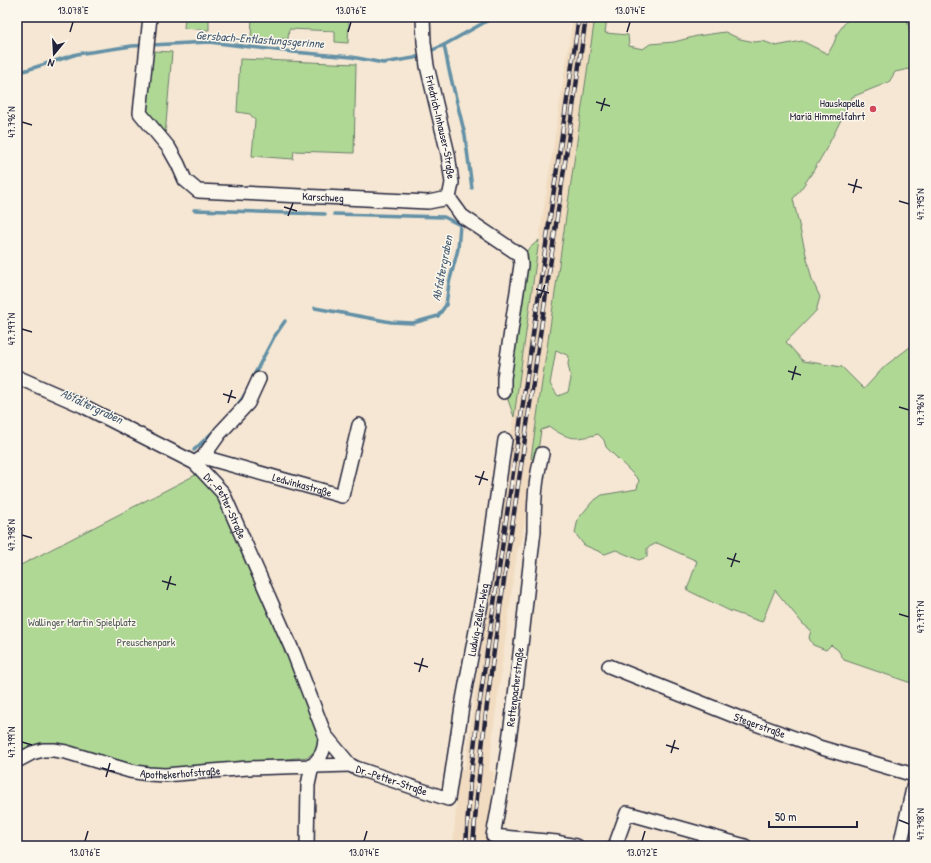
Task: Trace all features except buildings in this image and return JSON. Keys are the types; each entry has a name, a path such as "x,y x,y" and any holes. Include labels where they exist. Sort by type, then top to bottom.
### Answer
{"street":[{"name":"Karschweg","path":"150,17 140,113 169,148 185,180 198,191 428,202 449,198"},
{"name":"Friedrich-Inhauser-Straße","path":"423,17 424,42 428,66 448,154 452,183 449,198"},
{"path":"449,198 462,216 520,255 521,265 504,378 504,392"},
{"name":"Dr.-Petter-Straße","path":"17,377 199,460 223,493 294,654 326,735 350,764 356,768 448,799"},
{"path":"199,460 220,433 248,402 259,379"},
{"name":"Ledwinkastraße","path":"199,460 342,496 359,425"},
{"name":"Ludwig-Zeller-Weg","path":"448,799 463,700 484,588 505,440"},
{"name":"Rettenpacherstraße","path":"542,454 537,474 534,502 534,531 511,717 500,801 493,836 557,842 577,846"},
{"name":"Stegerstraße","path":"609,666 742,719 822,748 914,775"},
{"path":"307,846 308,785 312,766 321,757 325,746 326,735"},
{"name":"Apothekerhofstraße","path":"17,761 32,753 43,750 54,750 66,752 130,771 148,774 185,774 248,768 350,764"},
{"path":"900,846 914,784"},
{"path":"615,846 627,813 745,846"}],"shaded area":[{"path":"573,17 595,17 531,458 534,462 521,542 517,552 494,725 489,770 494,772 487,846 453,846 459,769 464,769 466,763 476,682 539,240"}],"green space":[{"path":"185,17 209,17 209,30 184,28"},
{"path":"252,17 349,17 348,43 335,42 335,31 289,29 288,39 251,38"},
{"path":"595,17 607,17 605,33 628,35 629,46 643,49 650,44 674,42 697,36 725,32 740,39 755,42 763,41 776,46 802,41 828,54 837,34 849,17 907,19 914,52 914,68 895,72 889,82 852,97 818,163 793,199 812,280 820,297 816,311 786,342 803,361 842,367 864,389 885,366 914,344 914,684 844,660 838,650 831,645 826,650 813,645 809,638 811,630 803,624 775,590 762,622 730,611 687,590 697,561 657,543 647,548 647,557 639,560 616,550 605,554 584,545 575,533 578,519 592,502 602,495 637,489 639,480 606,447 604,440 598,434 573,438 568,437 550,427 541,430 537,458 534,462 531,458","holes":["556,350 569,356 568,364 571,379 568,392 558,396 550,384"]},
{"path":"153,51 172,52 165,136 146,110"},
{"path":"240,59 356,64 354,153 294,151 293,159 252,156 255,120 250,114 237,112"},
{"path":"539,240 514,417 508,400 507,382 525,252"},
{"name":"Preuschenpark","path":"209,468 273,622 322,729 321,745 308,757 230,764 185,774 32,753 17,759 17,567"}],"waterway":[{"name":"Gersbach-Entlastungsgerinne","path":"428,52 444,45 494,17"},
{"name":"Gersbach-Entlastungsgerinne","path":"17,73 77,54 132,46 209,42 352,57 383,63 414,58 422,55"},
{"name":"Abfaltergraben","path":"444,45 465,135 472,188"},
{"name":"Abfaltergraben","path":"194,210 325,214"},
{"name":"Abfaltergraben","path":"315,308 391,322 413,323 438,316 446,305 449,283 458,249 460,225 444,217 334,214"},
{"name":"Abfaltergraben","path":"253,377 274,337 285,321"},
{"name":"Abfaltergraben","path":"235,408 250,385"},
{"name":"Abfaltergraben","path":"194,450 215,430"}],"railway":[{"path":"466,846 470,782 478,714 579,17"},
{"path":"473,846 493,656 586,17"}],"place":[{"name":"Hauskapelle Mariä Himmelfahrt","path":"873,109"}],"park label":[{"name":"Wallinger Martin Spielplatz","path":"82,622"}]}
